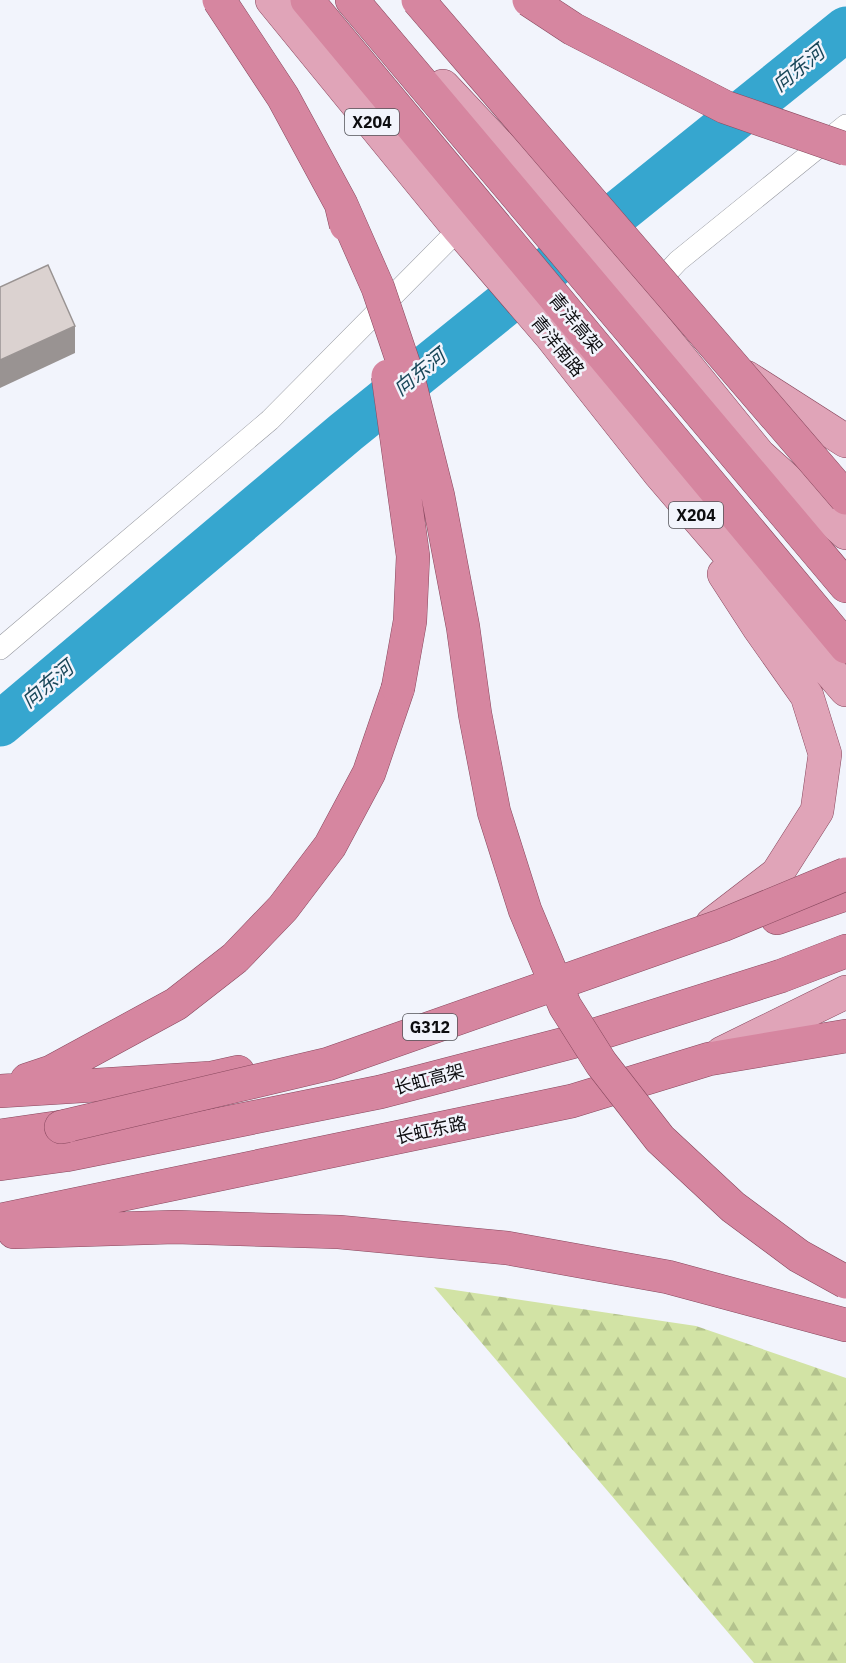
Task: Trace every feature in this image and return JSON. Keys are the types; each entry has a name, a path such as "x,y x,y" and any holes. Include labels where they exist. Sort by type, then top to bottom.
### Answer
{"highway":[{"path":"219,0 283,97 341,204 378,288 408,377 438,496 494,812 525,910 565,1006 602,1063 660,1139 733,1207 800,1256 846,1282"},
{"name":"青洋高架","path":"307,0 846,647"},
{"name":"青洋高架","path":"352,0 846,586"},
{"path":"418,0 846,498"},
{"path":"529,0 573,29 725,106 846,150"},
{"path":"0,1090 51,1072 176,1004 235,958 283,908 330,846 369,773 398,688 410,621 413,556 390,382 341,204"},
{"path":"0,1136 64,1127 328,1064 723,925 846,874"},
{"name":"G312","path":"0,1090 211,1078 351,1050 675,953 846,894"},
{"name":"长虹高架","path":"0,1164 66,1155 380,1092 572,1042 781,976 846,951"},
{"path":"709,1059 846,1036"},
{"name":"长虹东路","path":"0,1220 572,1101 709,1059"},
{"path":"0,1232 187,1227 339,1232 507,1248 668,1277 846,1325"}],"main road":[{"name":"青洋南路","path":"272,0 551,336 660,474 846,690"},
{"path":"369,0 430,72 632,292 759,455 846,533"},
{"path":"632,292 694,344 846,441"},
{"path":"660,474 759,628 807,696 825,754 818,811 777,874 675,953"},
{"name":"长虹东路","path":"709,1059 846,992"}],"street":[{"path":"632,292 678,261 846,125"},
{"path":"0,649 270,420 466,236"}],"green space":[{"path":"434,1287 696,1326 846,1378 846,1663 754,1663"}],"building":[{"path":"48,265 75,326 0,360 0,287"}],"waterway":[{"name":"向东河","path":"0,724 346,432 846,29"}]}
